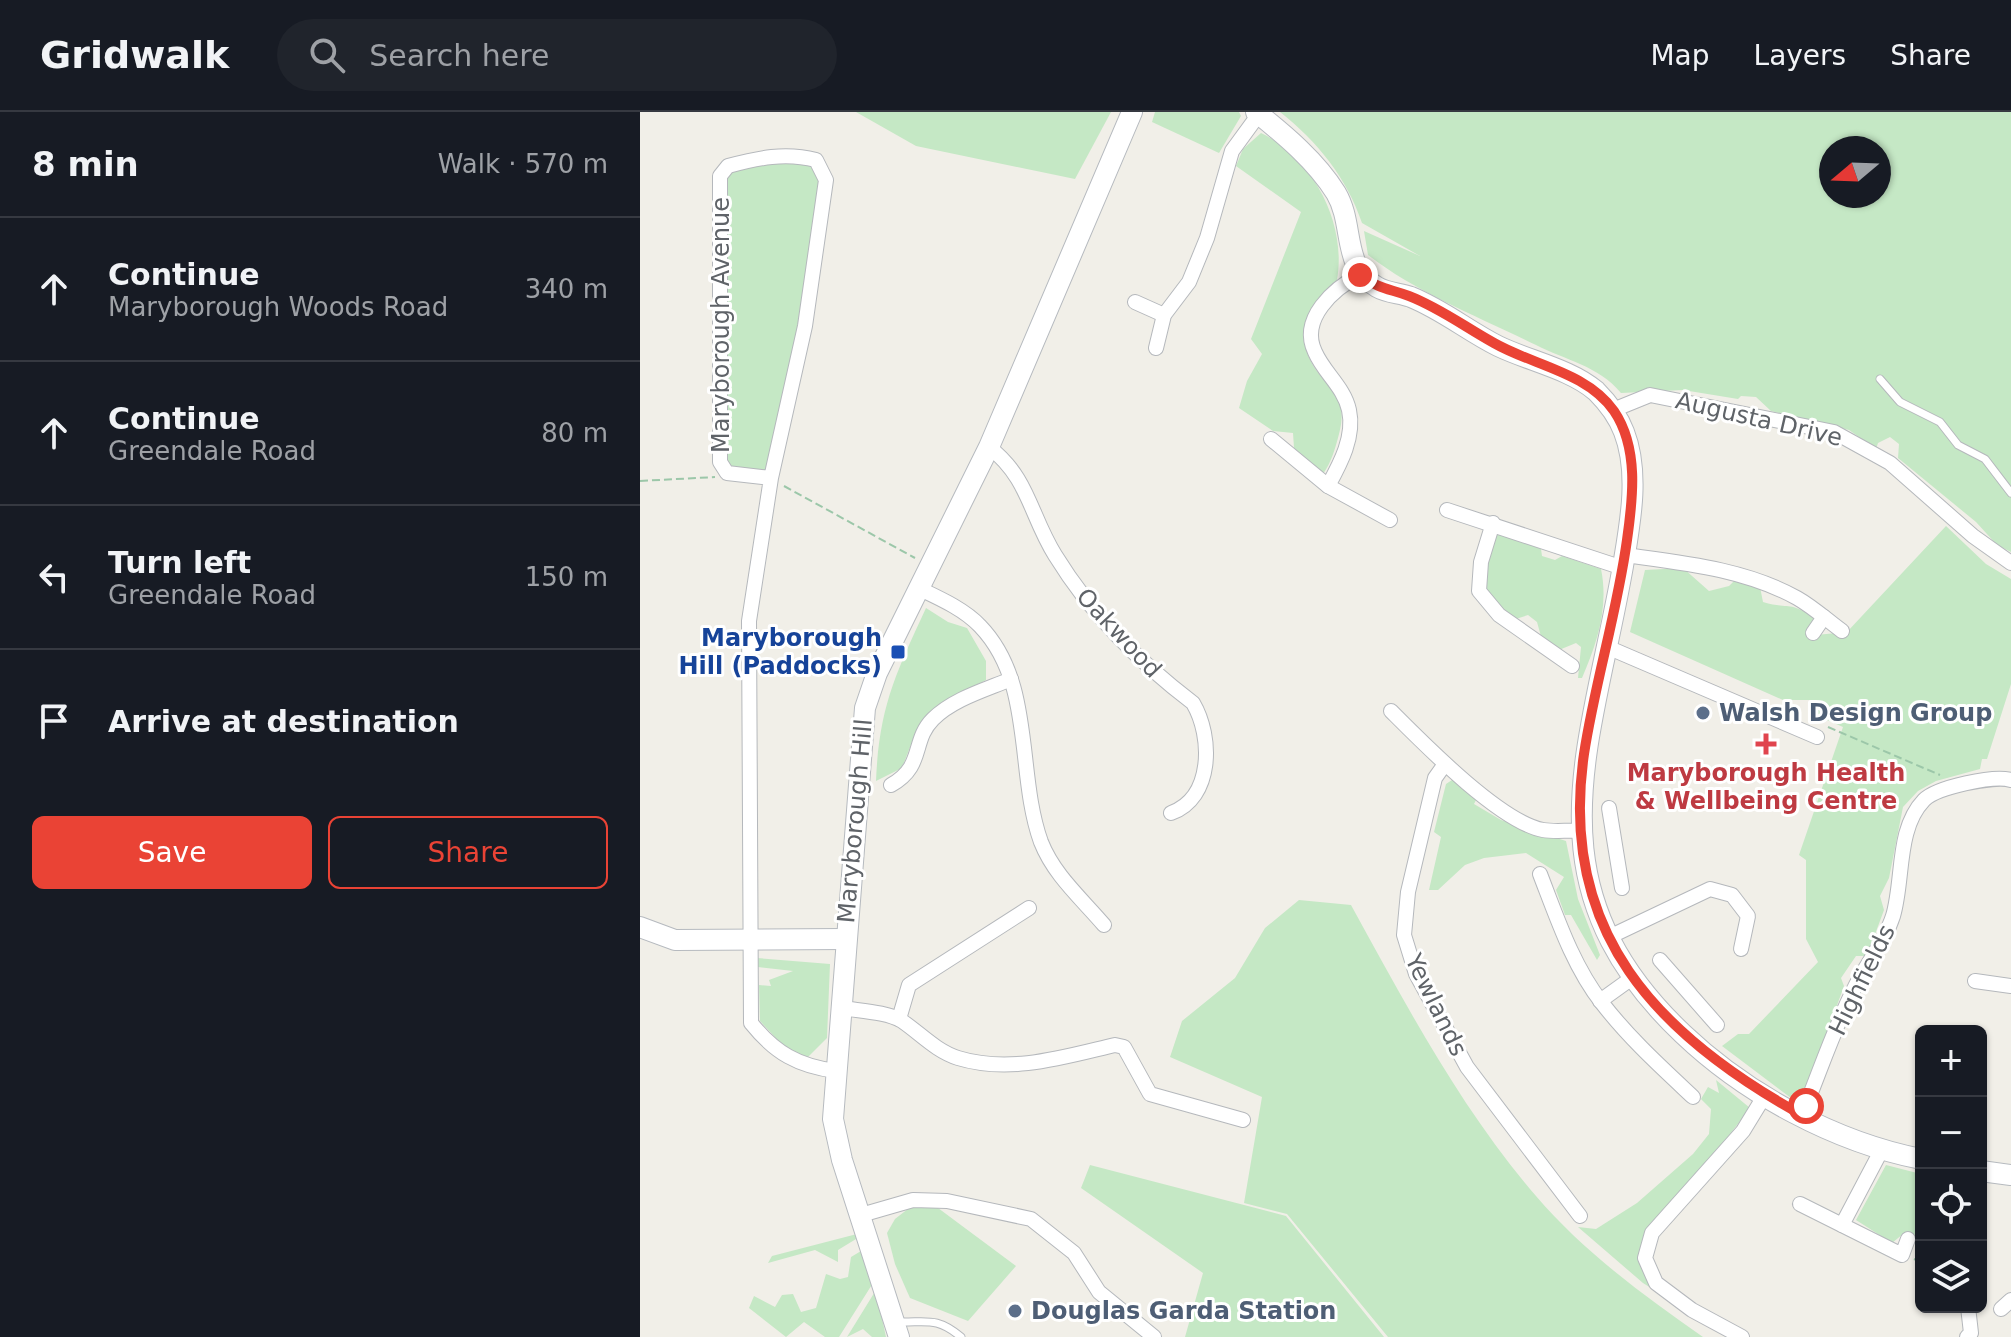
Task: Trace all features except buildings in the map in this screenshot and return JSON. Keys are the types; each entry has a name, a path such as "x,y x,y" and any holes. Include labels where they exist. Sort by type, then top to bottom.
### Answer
{"street":[{"name":"Maryborough Hill","path":"898,1329 835,1137 836,1071 865,708 877,673 989,447 1132,112"},
{"path":"1156,348 1164,315 1189,282 1207,238 1232,151 1257,113 1318,168 1336,194 1346,212 1350,253 1360,275 1380,290 1408,296 1462,322 1495,344 1585,383 1613,410 1626,436 1632,476 1624,562 1584,753 1582,840 1592,894 1609,937 1632,978 1664,1016 1706,1056 1802,1115 1881,1151 1915,1158"},
{"name":"Maryborough Avenue","path":"771,478 727,473 717,449 720,176 728,166 765,156 797,155 816,160 826,180 805,326 771,478 749,621 748,938 751,1023 767,1044 791,1060 811,1068 836,1071"},
{"path":"1328,486 1342,459 1350,413 1341,390 1314,351 1311,337 1321,306 1333,293 1360,275"},
{"path":"1135,302 1164,315"},
{"name":"Augusta Drive","path":"1613,410 1650,395 1834,432 1890,463 1973,536 2011,563"},
{"path":"1271,439 1328,486 1390,520"},
{"name":"Oakwood","path":"989,447 1011,463 1052,551 1084,601 1144,665 1193,703 1198,712 1206,761 1202,787 1183,809 1171,813"},
{"path":"1447,510 1493,523 1582,557 1695,565 1763,582 1799,598 1842,631"},
{"path":"1493,523 1481,562 1479,591 1499,615 1572,666"},
{"path":"918,588 979,624 992,641 1011,679 1041,842 1054,867 1104,925"},
{"path":"1813,633 1824,617"},
{"path":"1607,647 1817,737"},
{"path":"891,785 908,775 931,720 952,705 1011,679"},
{"path":"1391,711 1445,764 1507,812 1541,830 1614,844"},
{"name":"Yewlands","path":"1445,764 1435,778 1408,892 1404,935 1416,974 1467,1067 1580,1216"},
{"path":"1958,785 2003,778 2011,780"},
{"name":"Highfields","path":"1802,1115 1853,990 1877,952 1893,916 1909,820 1926,798 1958,785"},
{"path":"1609,808 1622,888"},
{"path":"1540,874 1564,938 1600,1001 1640,1048 1693,1097"},
{"path":"1609,937 1710,889 1732,895 1748,916 1741,949"},
{"path":"899,1019 909,985 1029,908"},
{"path":"640,927 675,940 846,939"},
{"path":"1660,960 1717,1025"},
{"path":"1600,1001 1632,978"},
{"path":"1975,981 2011,986"},
{"path":"1664,1016 1687,992"},
{"path":"842,1008 899,1019 929,1043 956,1057 986,1064 1021,1065 1115,1045 1124,1047 1150,1094 1243,1120"},
{"path":"1742,1337 1692,1310 1656,1283 1645,1258 1652,1233 1743,1131 1765,1095"},
{"path":"1842,1225 1881,1151"},
{"path":"1987,1172 2011,1175"},
{"path":"861,1215 913,1200 947,1201 1031,1219 1074,1253 1099,1292 1154,1337"},
{"path":"1800,1204 1902,1255 1908,1239"},
{"path":"1967,1337 1971,1333 1969,1313"}],"lane":[{"path":"1880,379 1900,402 1940,422 1958,445 1985,459 2011,493"},
{"path":"898,1329 929,1320 945,1324 961,1337"}],"path":[{"path":"640,481 709,479 727,473"},
{"path":"771,478 930,567"},
{"path":"1817,737 1824,726 1924,771 1946,777 1958,785"}],"green space":[{"path":"856,112 1111,112 1075,179 916,146"},
{"path":"1155,112 1239,112 1241,116 1219,153 1152,122"},
{"path":"1280,112 2011,112 2011,552 1997,545 1976,522 1898,458 1899,444 1890,437 1878,443 1876,449 1849,430 1771,411 1756,397 1741,396 1738,399 1683,390 1621,393 1592,370 1407,281 1368,255 1364,231 1420,256 1362,223 1348,191 1318,148"},
{"path":"1261,133 1280,144 1311,175 1331,215 1337,236 1337,280 1308,322 1305,342 1312,364 1332,389 1341,407 1339,434 1323,474 1294,448 1293,433 1273,431 1239,408 1247,381 1262,354 1251,339 1301,212 1236,166 1243,149"},
{"path":"809,159 825,185 771,478 727,473 719,325 728,166"},
{"path":"1946,526 1986,564 2011,579 2011,684 1987,759 1982,759 1980,769 1936,781 1918,791 1903,807 1889,878 1880,896 1884,910 1867,956 1856,956 1841,978 1844,986 1805,1094 1791,1098 1722,1046 1738,1034 1749,1034 1818,962 1806,939 1806,860 1799,855 1843,727 1820,717 1810,700 1783,700 1630,632 1645,570 1683,568 1709,591 1729,586 1734,581 1760,587 1763,602 1794,607 1816,619 1816,635 1847,632"},
{"path":"1502,534 1541,549 1542,556 1555,560 1562,556 1601,569 1604,597 1600,625 1582,678 1578,678 1581,647 1576,643 1559,650 1542,640 1537,622 1528,615 1516,619 1504,612 1484,587 1488,550 1495,535"},
{"path":"926,608 948,622 967,628 986,661 986,680 938,705 917,729 902,768 876,781 885,711"},
{"path":"1455,778 1477,798 1474,804 1501,820 1566,841 1578,899 1600,955 1597,960 1571,915 1565,915 1556,890 1564,877 1526,853 1484,858 1465,865 1438,890 1429,890 1441,837 1434,832 1446,784"},
{"path":"1299,900 1351,905 1436,1055 1509,1163 1554,1216 1594,1254 1636,1289 1703,1337 1388,1337 1287,1214 1244,1203 1262,1097 1170,1057 1182,1021 1235,978 1265,928"},
{"path":"757,958 830,964 827,1038 808,1057 786,1049 760,1021 759,985 771,986 769,980 793,971 758,967"},
{"path":"1716,1080 1750,1108 1711,1159 1648,1228 1640,1251 1650,1286 1670,1300 1643,1283 1578,1227 1596,1229 1637,1203 1693,1154 1709,1134 1711,1109 1701,1099 1708,1087 1719,1093"},
{"path":"1090,1165 1286,1216 1384,1337 1185,1337 1203,1273 1081,1188"},
{"path":"1886,1165 1915,1172 1915,1239 1903,1234 1892,1243 1856,1220"},
{"path":"913,1205 938,1208 1016,1266 968,1321 910,1298 895,1264 887,1233 895,1219"},
{"path":"857,1234 856,1239 838,1250 838,1262 815,1250 768,1263 772,1256"},
{"path":"861,1251 873,1283 839,1337 825,1337 804,1322 786,1337 749,1308 754,1296 775,1307 782,1295 793,1294 801,1312 816,1308 826,1274 840,1279 848,1277 851,1257"},
{"path":"876,1290 886,1337 872,1337 863,1329 847,1337"}],"place":[{"name":"Maryborough Hill (Paddocks)","path":"898,652"},
{"name":"Walsh Design Group","path":"1703,713"},
{"name":"Maryborough Health & Wellbeing Centre","path":"1766,744"},
{"name":"Douglas Garda Station","path":"1015,1311"}],"route":[{"path":"1360,275 1380,290 1408,296 1462,322 1495,344 1585,383 1613,410 1626,436 1629,450 1631,515 1616,606 1584,753 1580,831 1592,894 1609,937 1632,978 1664,1016 1706,1056 1733,1075 1802,1115 1806,1106"}]}
